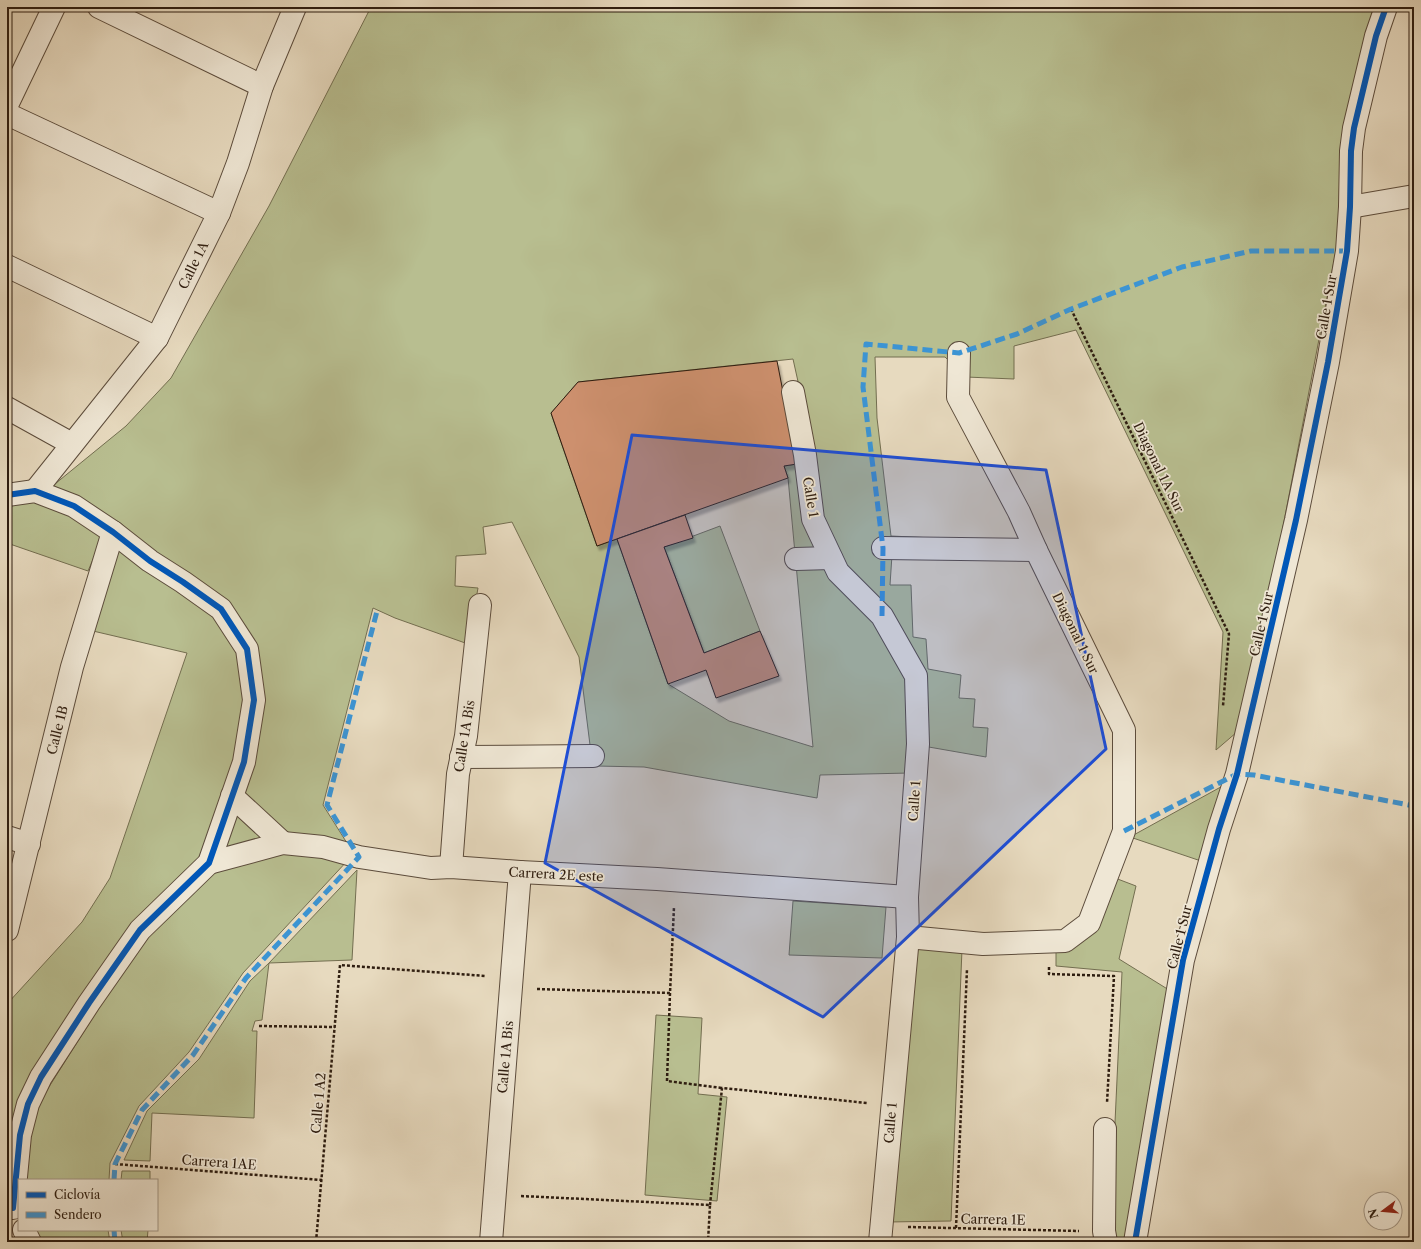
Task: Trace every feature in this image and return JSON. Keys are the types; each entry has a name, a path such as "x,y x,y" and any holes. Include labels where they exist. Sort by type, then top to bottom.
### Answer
{"street":[{"path":"7,105 54,7"},
{"path":"99,7 262,86"},
{"name":"Calle 1A","path":"35,491 157,338 219,213 238,163 262,86 295,7"},
{"name":"Calle 1 Sur","path":"1136,1242 1183,960 1219,829 1237,774 1296,520 1328,362 1347,251 1350,207 1351,151 1354,128 1376,36 1386,7"},
{"path":"7,114 219,213"},
{"path":"1350,207 1414,196"},
{"path":"7,266 157,338"},
{"name":"Diagonal 1 Sur","path":"959,353 958,397 1018,512 1124,730 1124,831 1089,923 1065,941 1051,942"},
{"name":"Calle 1","path":"793,392 805,455 813,519 838,572 882,616 916,676 918,744 907,897 908,938 880,1234"},
{"path":"7,408 72,444"},
{"path":"7,495 35,491 74,506 113,532 150,561 221,609 247,649 254,700 244,762 208,863 140,930 40,1077 28,1104 20,1135 13,1211"},
{"name":"Calle 1B","path":"7,930 72,667 113,532"},
{"path":"883,548 1036,550"},
{"path":"796,560 831,558"},
{"name":"Calle 1A Bis","path":"451,867 458,774 466,736 480,605"},
{"path":"461,757 593,756"},
{"path":"232,796 283,843"},
{"path":"7,837 29,844"},
{"name":"Carrera 2E este","path":"208,863 283,843 323,847 359,857 430,868 451,867 675,880 907,897"},
{"name":"Calle 1A Bis","path":"491,1242 520,872"},
{"path":"908,938 983,944 1051,942"},
{"path":"1105,1129 1105,1236"},
{"path":"24,1231 30,1242"}],"path":[{"path":"675,880 667,1081 892,1105"},
{"path":"1051,942 1049,974 1114,976 1105,1129"},
{"path":"956,1228 969,943"},
{"path":"511,983 670,993"},
{"path":"259,1026 335,1027"},
{"path":"708,1242 710,1205 722,1088"},
{"path":"494,1195 710,1205"}],"highlighted area":[{"path":"632,435 1046,470 1106,749 823,1017 545,863"}],"green space":[{"path":"371,7 1377,7 1344,209 1272,584 1237,732 1216,750 1223,632 1076,330 1014,346 1014,379 966,377 945,357 875,357 877,418 891,536 1020,542 892,555 890,585 911,585 913,637 926,639 928,669 961,675 959,698 975,699 973,727 988,728 986,757 923,746 920,674 844,566 818,517 799,386 793,359 578,382 551,413 597,546 617,539 668,684 729,721 813,747 788,478 784,466 797,464 808,522 878,622 910,677 910,773 820,775 817,798 644,767 596,766 590,745 579,657 512,522 483,527 486,554 456,556 455,586 478,588 468,644 395,618 373,608 323,805 352,851 286,841 236,795 257,700 235,619 50,488 126,426 171,378 269,206"},
{"path":"34,497 104,534 88,571 7,543 7,500"},
{"path":"720,526 760,631 704,653 664,547"},
{"path":"115,544 216,613 241,652 248,698 239,760 205,859 21,1104 7,1195 7,1004 82,922 110,878 187,653 93,631"},
{"path":"1228,783 1201,861 1130,837"},
{"path":"234,803 273,841 214,858"},
{"path":"284,851 349,859 243,973 189,1052 139,1106 110,1163 109,1179 23,1179 35,1109 143,938 210,871"},
{"path":"357,870 352,960 269,963"},
{"path":"1115,878 1136,886 1119,959 1169,990 1128,1242 1113,1242 1110,1230 1122,972 1056,966 1056,950"},
{"path":"793,901 886,907 882,958 789,955"},
{"path":"913,944 962,949 951,1221 888,1222"},
{"path":"269,963 262,1020 255,1021 252,1031 257,1031 254,1118 152,1113 150,1161 124,1160 147,1111 199,1059 250,981"},
{"path":"656,1015 702,1018 698,1094 727,1097 717,1201 645,1195"},
{"path":"122,1171 150,1171 150,1179 121,1179"},
{"path":"32,1231 108,1231 110,1242 38,1242"},
{"path":"121,1231 148,1231 147,1242 123,1242"}],"building":[{"path":"777,361 797,464 784,466 788,478 597,546 551,413 578,382"},
{"path":"685,515 693,538 664,547 704,653 760,631 779,676 716,698 706,670 668,684 617,539"}],"marked path":[{"path":"882,616 883,548 863,387 866,344 959,353 1017,334 1071,309 1182,267 1251,251 1347,251"},
{"path":"114,1179 115,1164 142,1110 193,1055 246,978 359,857 327,805 377,611"},
{"path":"1124,831 1237,774 1254,775 1414,806"},
{"path":"114,1231 115,1242"}],"cycle path":[{"path":"1135,1242 1183,960 1219,829 1237,774 1296,520 1328,362 1347,251 1350,207 1351,151 1354,128 1376,36 1386,7"},
{"path":"7,495 35,491 74,506 113,532 150,561 221,609 247,649 254,700 244,762 209,863 140,930 89,1003 41,1077 28,1104 20,1135 13,1208"}]}
